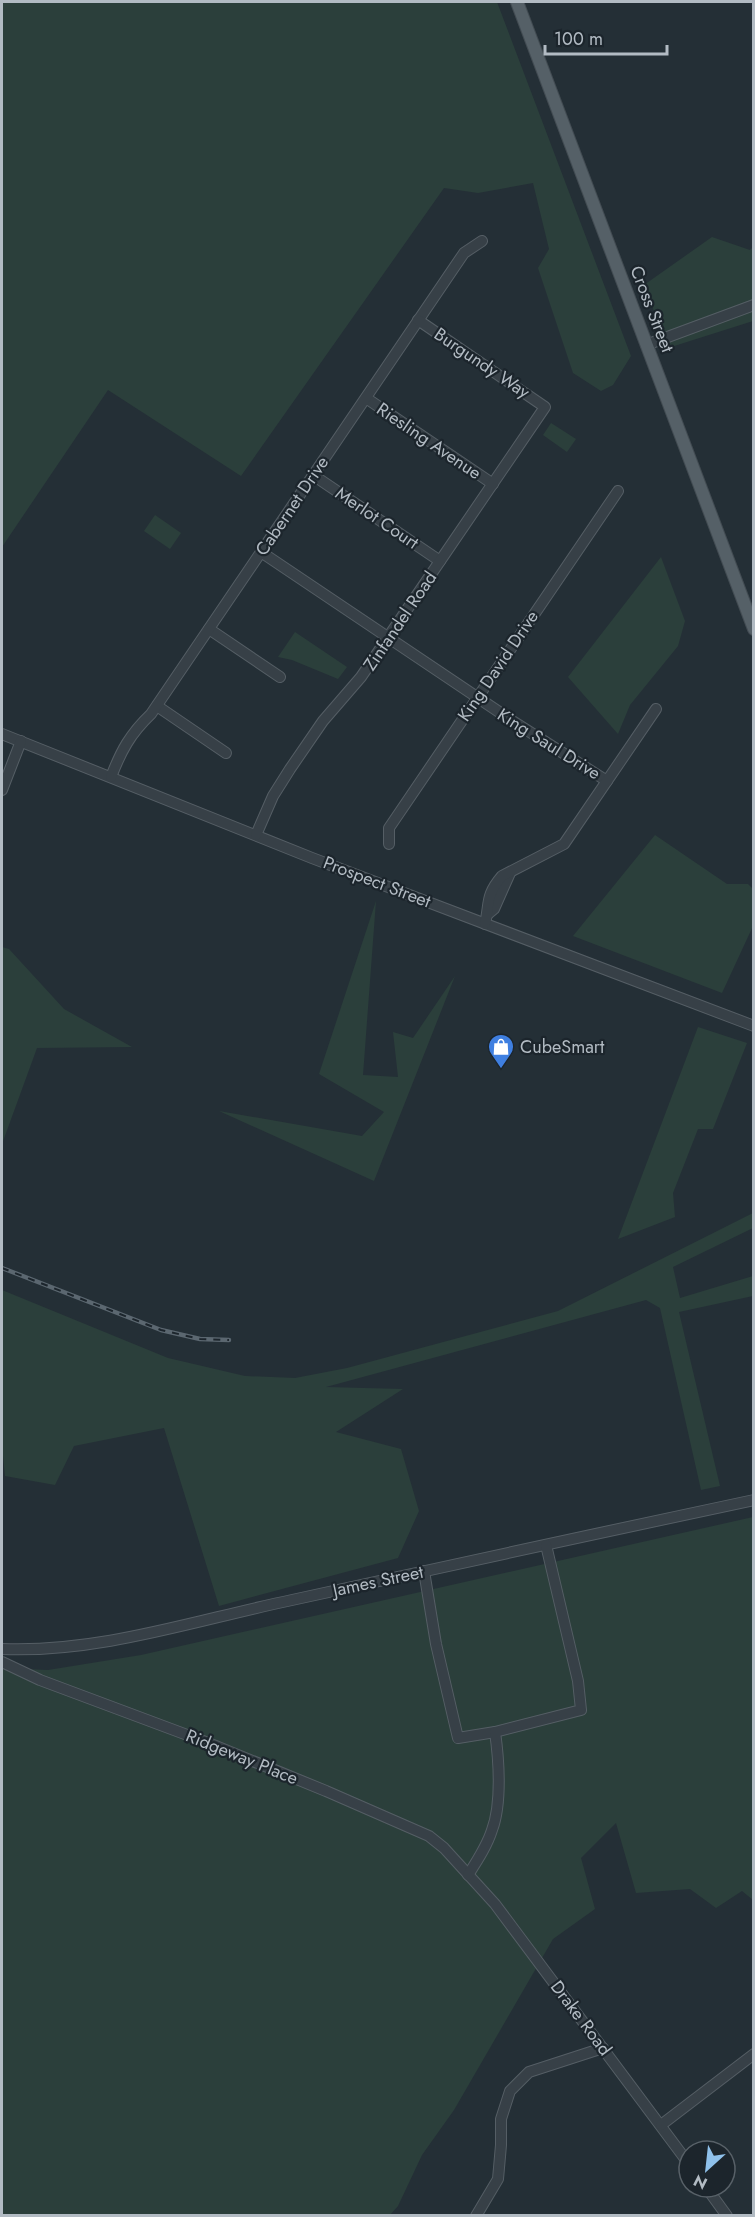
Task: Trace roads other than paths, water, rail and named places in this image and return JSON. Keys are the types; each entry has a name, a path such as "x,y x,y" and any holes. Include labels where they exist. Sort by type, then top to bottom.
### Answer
{"main road":[{"name":"Cross Street","path":"517,2 753,630"}],"street":[{"name":"Cabernet Drive","path":"111,777 123,747 157,706 464,253 483,241"},
{"path":"646,345 753,305"},
{"name":"Burgundy Way","path":"418,320 545,407"},
{"name":"Riesling Avenue","path":"366,398 493,484"},
{"name":"Zinfandel Road","path":"256,835 273,796 323,721 362,677 545,407"},
{"name":"Merlot Court","path":"314,475 440,561"},
{"name":"King David Drive","path":"389,844 388,828 618,491"},
{"name":"King Saul Drive","path":"261,552 476,697 607,781"},
{"path":"209,628 280,677"},
{"path":"157,706 226,753"},
{"path":"486,919 488,899 495,883 501,876 564,844 656,709"},
{"name":"Prospect Street","path":"2,734 256,835 486,919 753,1026"},
{"path":"2,790 21,741"},
{"name":"James Street","path":"2,1649 28,1650 102,1643 424,1570 753,1500"},
{"path":"424,1570 436,1644 458,1738 495,1732 581,1710 578,1681 546,1545"},
{"name":"Ridgeway Place","path":"2,1662 40,1680 206,1742 416,1829 444,1848 468,1875"},
{"path":"468,1875 482,1853 496,1818 498,1777 495,1732"},
{"name":"Drake Road","path":"468,1875 495,1904 677,2147"},
{"path":"476,2216 498,2179 501,2119 510,2091 529,2072 603,2048"},
{"path":"661,2125 753,2054"},
{"path":"715,2199 727,2216"}],"railway":[{"path":"2,1268 161,1330 200,1339 229,1340"}],"place":[{"name":"CubeSmart","path":"501,1070"}]}
